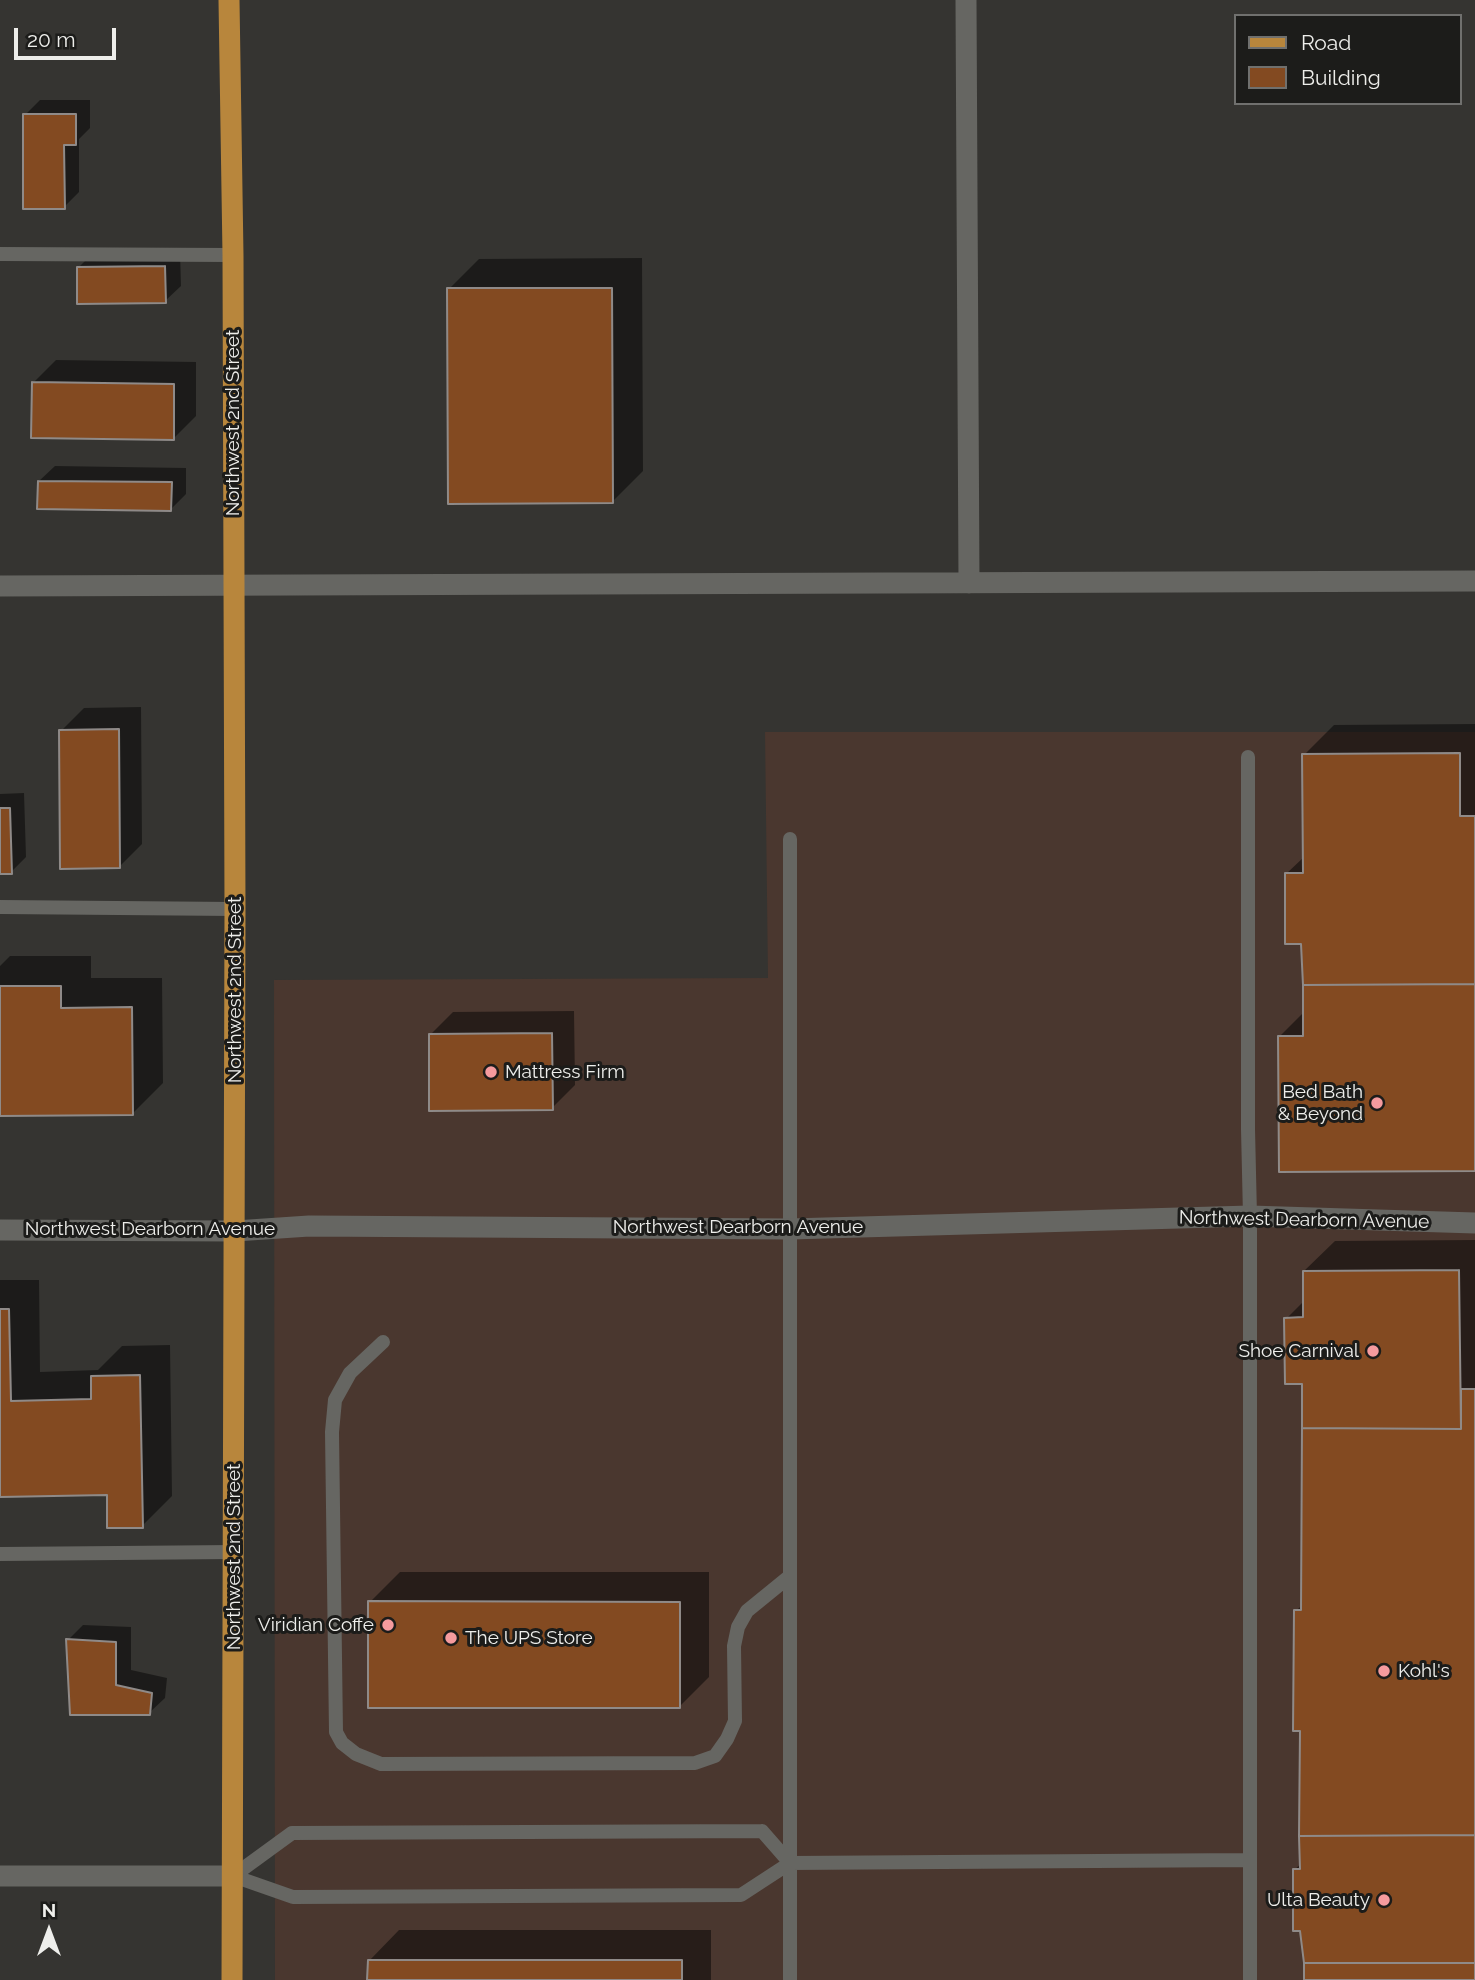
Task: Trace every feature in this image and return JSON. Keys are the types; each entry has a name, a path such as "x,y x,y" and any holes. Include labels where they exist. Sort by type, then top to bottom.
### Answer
{"main road":[{"name":"Northwest 2nd Street","path":"229,0 233,255 235,909 232,1980"}],"street":[{"path":"966,0 969,583"},
{"path":"0,586 1475,581"},
{"name":"Northwest Dearborn Avenue","path":"0,1230 235,1231 309,1226 790,1229 1250,1216 1475,1223"},
{"path":"0,1876 233,1876"}],"lane":[{"path":"0,254 233,255"},
{"path":"1248,757 1250,1980"},
{"path":"790,839 790,1980"},
{"path":"0,907 235,909"},
{"path":"383,1342 350,1373 335,1400 332,1432 336,1732 342,1743 356,1754 381,1764 695,1763 715,1756 735,1721 734,1646 738,1627 747,1611 790,1576"},
{"path":"0,1554 234,1552"},
{"path":"233,1876 292,1833 762,1831 790,1863"},
{"path":"233,1876 293,1897 741,1895 790,1863 1250,1860"}],"shaded area":[{"path":"765,732 1475,732 1475,1980 275,1980 274,980 768,978"}],"building":[{"path":"23,114 76,114 76,145 64,145 65,209 23,209"},
{"path":"165,266 166,303 77,304 77,267"},
{"path":"447,288 612,288 613,503 448,504"},
{"path":"32,382 174,384 174,440 31,438"},
{"path":"38,481 172,482 171,511 37,509"},
{"path":"119,729 120,868 60,869 59,730"},
{"path":"1460,753 1460,816 1475,816 1475,984 1303,985 1301,944 1285,944 1285,873 1303,873 1302,754"},
{"path":"0,808 10,808 12,874 0,874"},
{"name":"Bed Bath & Beyond","path":"1475,984 1475,1171 1279,1172 1278,1036 1303,1036 1303,985"},
{"path":"0,986 61,986 61,1008 132,1007 133,1115 0,1116"},
{"name":"Mattress Firm","path":"552,1033 553,1110 429,1111 429,1034"},
{"name":"Shoe Carnival","path":"1459,1270 1461,1429 1302,1428 1302,1384 1285,1384 1284,1318 1303,1317 1303,1271"},
{"path":"0,1309 9,1309 11,1401 91,1399 91,1376 140,1375 143,1528 107,1528 107,1495 0,1497"},
{"name":"Kohl's","path":"1461,1389 1475,1389 1475,1835 1299,1836 1300,1731 1293,1731 1294,1610 1301,1610 1302,1428 1461,1429"},
{"path":"368,1601 680,1602 680,1708 368,1708"},
{"path":"66,1639 116,1642 116,1685 152,1693 150,1715 70,1715"},
{"name":"Ulta Beauty","path":"1475,1835 1475,1963 1304,1963 1300,1931 1293,1931 1293,1869 1300,1869 1299,1836"},
{"path":"368,1960 682,1960 682,1980 367,1980"},
{"path":"1304,1963 1475,1963 1475,1980 1304,1980"}],"place":[{"name":"Mattress Firm","path":"491,1072"},
{"name":"Bed Bath & Beyond","path":"1377,1103"},
{"name":"Shoe Carnival","path":"1373,1351"},
{"name":"Viridian Coffe","path":"388,1625"},
{"name":"The UPS Store","path":"451,1638"},
{"name":"Kohl's","path":"1384,1671"},
{"name":"Ulta Beauty","path":"1384,1900"}]}
